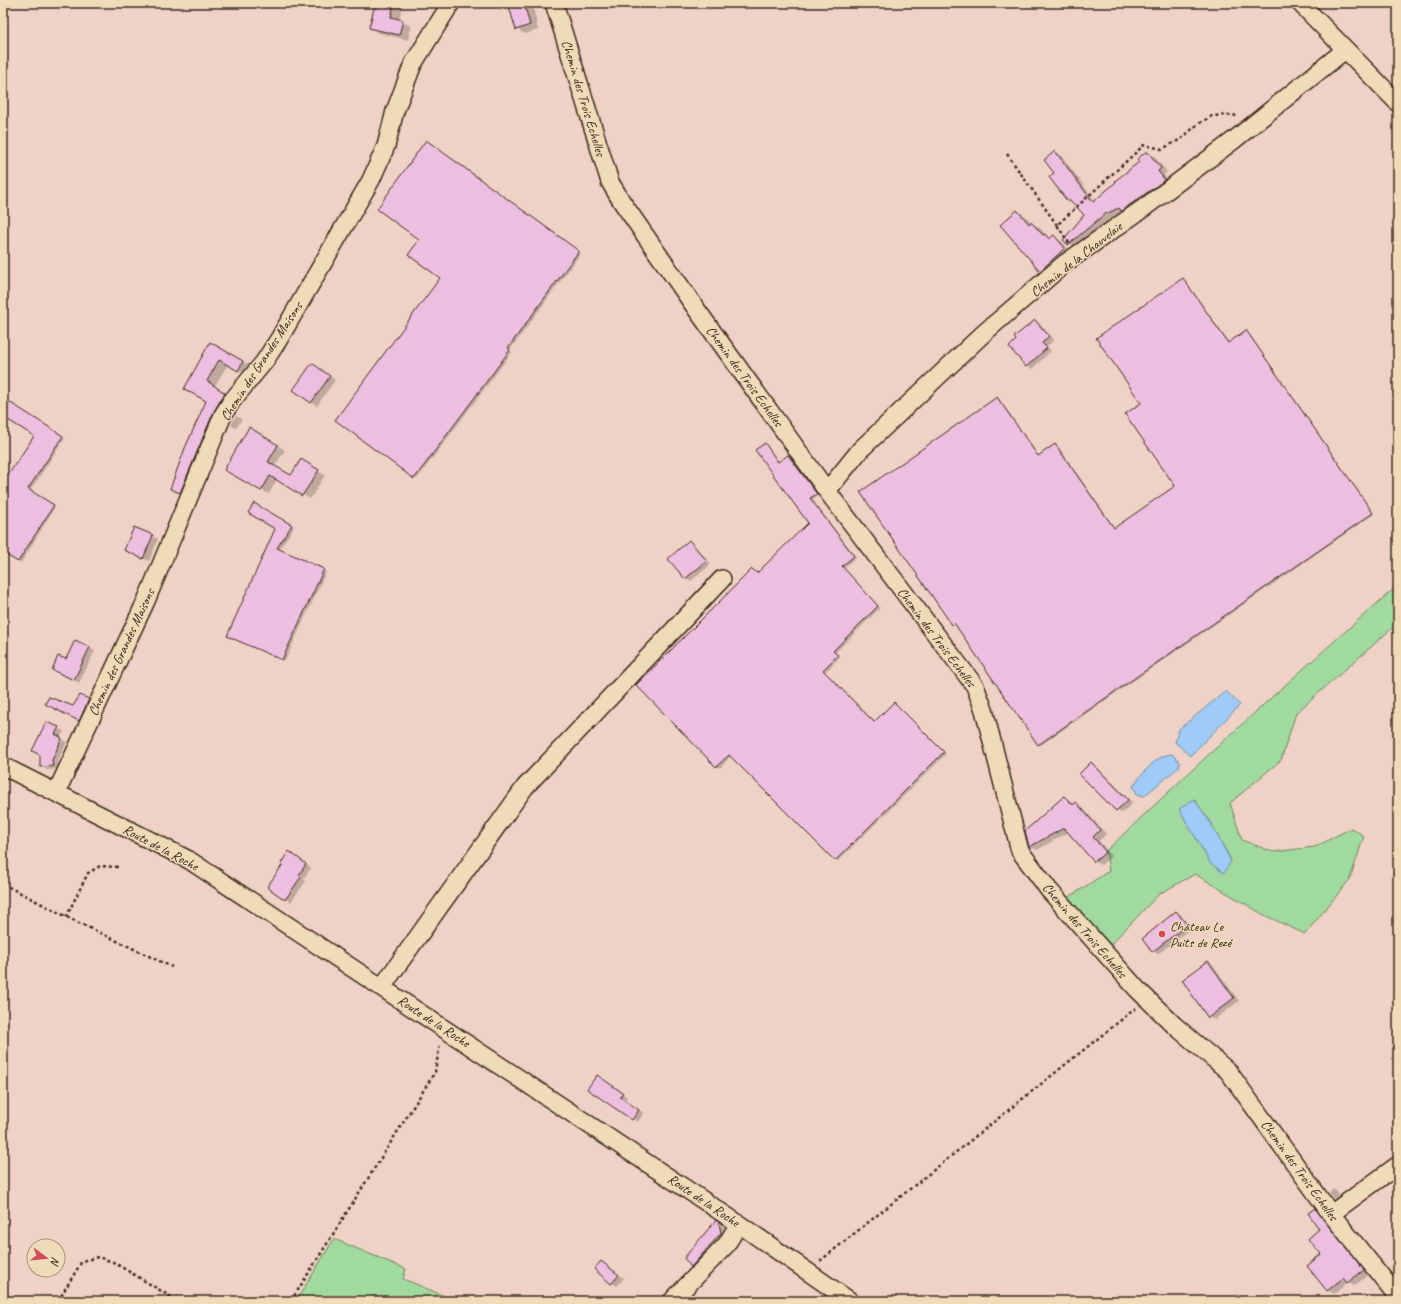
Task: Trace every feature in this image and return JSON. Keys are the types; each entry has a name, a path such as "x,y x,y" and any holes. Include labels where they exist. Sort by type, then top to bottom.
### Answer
{"street":[{"name":"Chemin des Grandes Maisons","path":"56,793 146,601 223,415 231,402 264,362 279,339 371,180 386,146 395,111 413,64 450,3"},
{"name":"Chemin des Trois Echelles","path":"554,3 610,182 622,202 697,310 827,491 975,686 984,710 1020,851 1049,890 1148,999 1174,1025 1228,1071 1331,1214 1398,1297"},
{"path":"1300,3 1398,103"},
{"name":"Chemin de la Chauvelaie","path":"827,491 860,450 973,344 1064,264 1145,207 1257,121 1345,50"},
{"path":"382,987 525,787 722,579"},
{"name":"Route de la Roche","path":"3,766 189,860 739,1224 850,1301"},
{"path":"1331,1214 1398,1165"},
{"path":"672,1301 726,1245 739,1224"}],"path":[{"path":"1057,225 1144,145 1162,149 1181,138 1198,124 1212,116 1233,115 1257,121"},
{"path":"1007,154 1077,255"},
{"path":"66,917 88,873 100,866 118,867"},
{"path":"3,884 66,917 172,967"},
{"path":"808,1271 1148,999"},
{"path":"291,1301 435,1072 444,1028"},
{"path":"58,1301 82,1261 98,1257 113,1262 178,1301"}],"green space":[{"path":"1398,585 1398,623 1296,713 1281,760 1230,803 1242,840 1273,852 1315,847 1351,828 1364,836 1350,879 1305,934 1264,915 1195,874 1159,894 1108,947 1066,899 1109,871 1106,851 1287,683","holes":["1194,799 1210,822 1231,860 1211,864 1180,810"]},
{"path":"334,1239 406,1269 403,1279 457,1301 296,1301"}],"water":[{"path":"1226,691 1240,705 1190,756 1175,742 1179,729"},
{"path":"1172,754 1180,762 1179,767 1144,796 1137,794 1133,786 1145,771 1155,761 1166,755"},
{"path":"1194,799 1210,822 1231,861 1224,873 1211,864 1179,809"}],"building":[{"path":"378,3 394,3 391,17 403,20 399,35 369,28 374,8 377,8"},
{"path":"508,3 524,3 530,25 516,30"},
{"path":"426,140 579,251 508,348 510,350 414,479 335,420 440,278 408,255 419,240 377,209"},
{"path":"1055,151 1093,202 1116,182 1115,181 1139,162 1137,159 1147,151 1161,168 1158,171 1165,180 1121,211 1119,208 1106,213 1068,245 1063,240 1084,215 1070,200 1068,202 1049,177 1054,173 1044,160"},
{"path":"1017,210 1029,224 1031,222 1043,235 1045,234 1049,239 1054,235 1065,248 1040,271 1000,225"},
{"path":"1183,278 1228,343 1246,330 1373,513 1038,745 954,623 952,625 860,492 997,397 1038,456 1055,444 1114,528 1175,486 1125,414 1141,403 1096,338"},
{"path":"1035,320 1049,336 1042,343 1047,348 1026,367 1009,347 1016,340 1014,337"},
{"path":"210,342 243,361 238,371 219,360 207,381 225,393 214,411 180,493 170,489 185,448 206,401 184,389"},
{"path":"312,363 330,376 311,403 293,390"},
{"path":"3,398 63,436 28,489 54,505 18,562 3,553 3,472 8,475 34,436 3,417"},
{"path":"249,427 278,445 268,462 291,475 301,459 319,470 302,496 270,476 261,491 224,470"},
{"path":"765,443 778,462 788,455 817,494 810,498 854,556 842,566 878,606 833,651 838,655 823,670 874,722 894,702 944,752 835,861 729,755 716,767 636,685 752,569 757,573 808,523 755,450"},
{"path":"254,503 292,525 277,548 324,569 282,660 227,636 275,529 248,513"},
{"path":"134,527 153,535 143,559 124,550"},
{"path":"689,540 707,561 685,579 668,559"},
{"path":"75,640 90,647 74,680 52,670 58,656 66,659"},
{"path":"80,695 89,699 79,721 45,704 49,697 73,706"},
{"path":"46,722 59,727 55,734 62,738 52,760 53,766 40,767 40,755 32,751"},
{"path":"1091,762 1128,800 1116,811 1079,774"},
{"path":"1064,796 1073,805 1076,802 1100,830 1093,837 1106,852 1094,862 1064,828 1029,847 1025,831"},
{"path":"289,851 306,864 299,875 301,877 285,900 267,887 283,864 281,863"},
{"name":"Château Le Puits de Rezé","path":"1176,911 1187,925 1152,952 1142,939"},
{"path":"1208,961 1234,998 1208,1018 1182,980"},
{"path":"597,1075 623,1093 620,1097 639,1110 632,1120 587,1089"},
{"path":"1315,1208 1364,1270 1347,1283 1343,1278 1327,1291 1307,1266 1321,1254 1308,1239 1319,1229 1308,1213"},
{"path":"716,1220 719,1223 721,1233 691,1267 684,1258"},
{"path":"601,1261 619,1275 611,1284 594,1269"}],"place":[{"name":"Château Le Puits de Rezé","path":"1162,934"}]}
